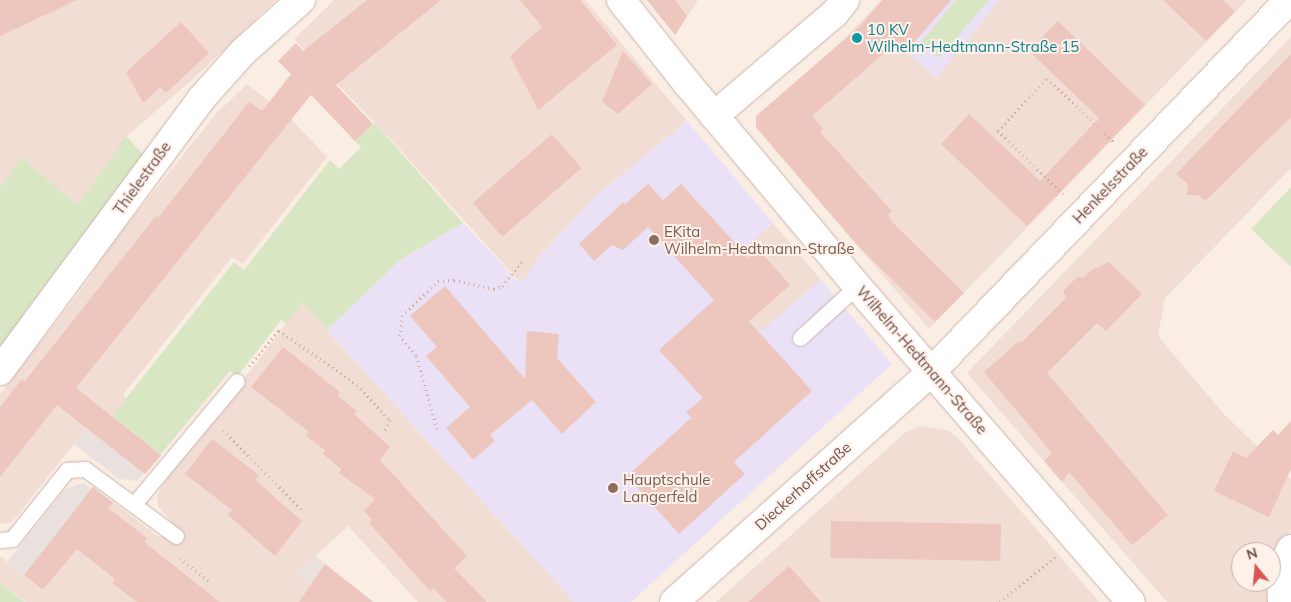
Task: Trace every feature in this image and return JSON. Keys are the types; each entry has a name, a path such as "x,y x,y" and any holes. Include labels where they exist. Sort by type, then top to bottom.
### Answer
{"street":[{"name":"Thielestraße","path":"0,371 201,99 243,52 301,0"},
{"name":"Wilhelm-Hedtmann-Straße","path":"621,0 714,116 857,286 1131,602"},
{"path":"714,116 835,13 845,0"},
{"name":"Henkelsstraße","path":"932,371 1289,0"},
{"name":"Dieckerhoffstraße","path":"674,602 932,371"},
{"path":"1282,602 1281,570 1291,549"}],"lane":[{"path":"800,338 857,286"},
{"path":"134,504 237,381"},
{"path":"0,540 12,539 67,470 85,469 176,536"}],"path":[{"path":"1083,214 998,131 1047,78 1134,161"},
{"path":"437,429 416,355 400,336 402,316 438,281 454,280 494,289 502,286 523,260"},
{"path":"237,381 279,330 357,385 390,420 383,433"},
{"path":"209,415 303,511"},
{"path":"176,536 177,555 209,581"},
{"path":"1000,602 1077,539"}],"shaded area":[{"path":"0,0 276,0 193,79 127,136 78,205 21,157 0,187"},
{"path":"334,0 585,0 687,121 595,197 539,257 526,279 519,281 396,145 294,39"},
{"path":"647,0 698,0 676,34"},
{"path":"882,0 1247,0 929,329 756,128 757,116 844,39"},
{"path":"882,0 1000,0 936,78 867,17"},
{"path":"1291,37 1291,168 1165,298 1158,336 1223,413 1291,479 1291,529 1284,540 1281,554 1281,542 1231,542 1231,592 1273,592 1271,602 1167,602 967,373"},
{"path":"247,84 291,119 327,157 243,264 232,257 123,395 126,398 112,416 102,408 17,516 11,522 0,524 0,394 88,281 101,257 216,114"},
{"name":"Hauptschule Langerfeld","path":"687,121 773,223 711,277 760,332 821,280 892,364 631,602 574,602 327,330 400,260 463,223 518,281 526,279 539,257 595,197"},
{"path":"773,223 821,280 758,333 710,276"},
{"path":"302,303 574,602 418,602 348,526 297,573 333,602 26,602 0,582 0,556 43,591 113,502 160,538 172,522 158,506 157,496 161,487"},
{"path":"102,408 161,454 137,481 119,479 74,444"},
{"path":"920,426 949,431 959,439 1099,602 716,602 905,433"},
{"path":"83,483 113,502 43,591 7,562 65,489"},
{"path":"315,556 374,602 333,602 297,574"}],"green space":[{"path":"956,0 989,0 939,58 920,43"},
{"path":"375,123 463,223 400,260 327,330 302,303 286,324 281,320 237,377 230,371 161,454 112,416 234,262 244,270 330,160 339,169 361,147 355,141"},
{"path":"126,136 144,155 24,313 20,328 0,353 0,187 21,157 78,205"},
{"path":"1291,187 1291,267 1251,229"},
{"path":"0,582 22,600 25,602 0,602"}],"building":[{"path":"0,0 77,0 0,36"},
{"path":"367,0 441,0 336,85 373,124 355,141 311,95 76,388 161,455 145,474 57,405 0,477 0,407 22,379 25,381 156,216 158,218 249,102 262,111 291,74 278,61 296,43 303,51"},
{"path":"520,0 580,0 617,45 538,110 510,56 542,27"},
{"path":"647,0 675,0 687,16 675,35"},
{"path":"882,0 951,0 906,52 896,43 812,116 823,129 820,132 892,211 888,214 892,222 964,293 935,322 859,247 756,127 756,116 859,27"},
{"path":"1163,0 1223,0 1235,11 1206,41"},
{"path":"1058,21 1145,105 1027,226 941,144 969,114 1040,181 1099,118 1029,51"},
{"path":"181,22 209,53 166,93 160,87 143,103 126,72"},
{"path":"623,51 652,84 618,114 602,102"},
{"path":"1291,54 1291,117 1205,201 1198,195 1187,195 1188,184 1176,174"},
{"path":"552,134 582,168 502,237 473,203"},
{"path":"648,184 663,200 681,184 749,258 758,249 790,285 749,321 812,391 734,462 745,474 679,534 627,476 691,418 686,412 703,398 659,350 714,300 648,227 623,250 612,245 594,261 579,244 623,202 625,204"},
{"path":"1109,262 1142,294 1106,331 1097,323 1047,373 1168,515 1132,545 1069,472 1062,482 1044,461 1052,453 984,372 1019,341 1022,342 1066,298 1063,291 1077,277 1083,278 1090,271"},
{"path":"445,286 525,379 527,331 559,334 557,358 596,402 562,434 532,400 490,435 495,441 473,460 446,428 470,407 426,356 437,347 410,316"},
{"path":"283,347 340,392 338,396 357,411 354,414 390,447 380,460 467,556 454,568 487,602 447,602 433,588 430,591 369,523 372,520 364,511 375,499 339,473 341,469 323,454 325,450 306,436 309,432 251,387"},
{"path":"1291,421 1291,469 1269,517 1214,491 1233,451 1246,458 1273,430 1278,435"},
{"path":"212,439 259,475 255,480 302,521 275,556 228,515 232,510 185,474"},
{"path":"93,487 113,503 108,508 147,538 144,542 220,602 137,602 112,583 115,579 77,549 43,590 24,575"},
{"path":"831,521 1001,524 1000,561 830,558"},
{"path":"325,564 373,602 299,602"},
{"path":"789,566 821,602 748,602"}],"place":[{"name":"10 KV Wilhelm-Hedtmann-Straße 15","path":"857,38"},
{"name":"EKita Wilhelm-Hedtmann-Straße","path":"654,240"},
{"name":"Hauptschule Langerfeld","path":"613,488"}]}
